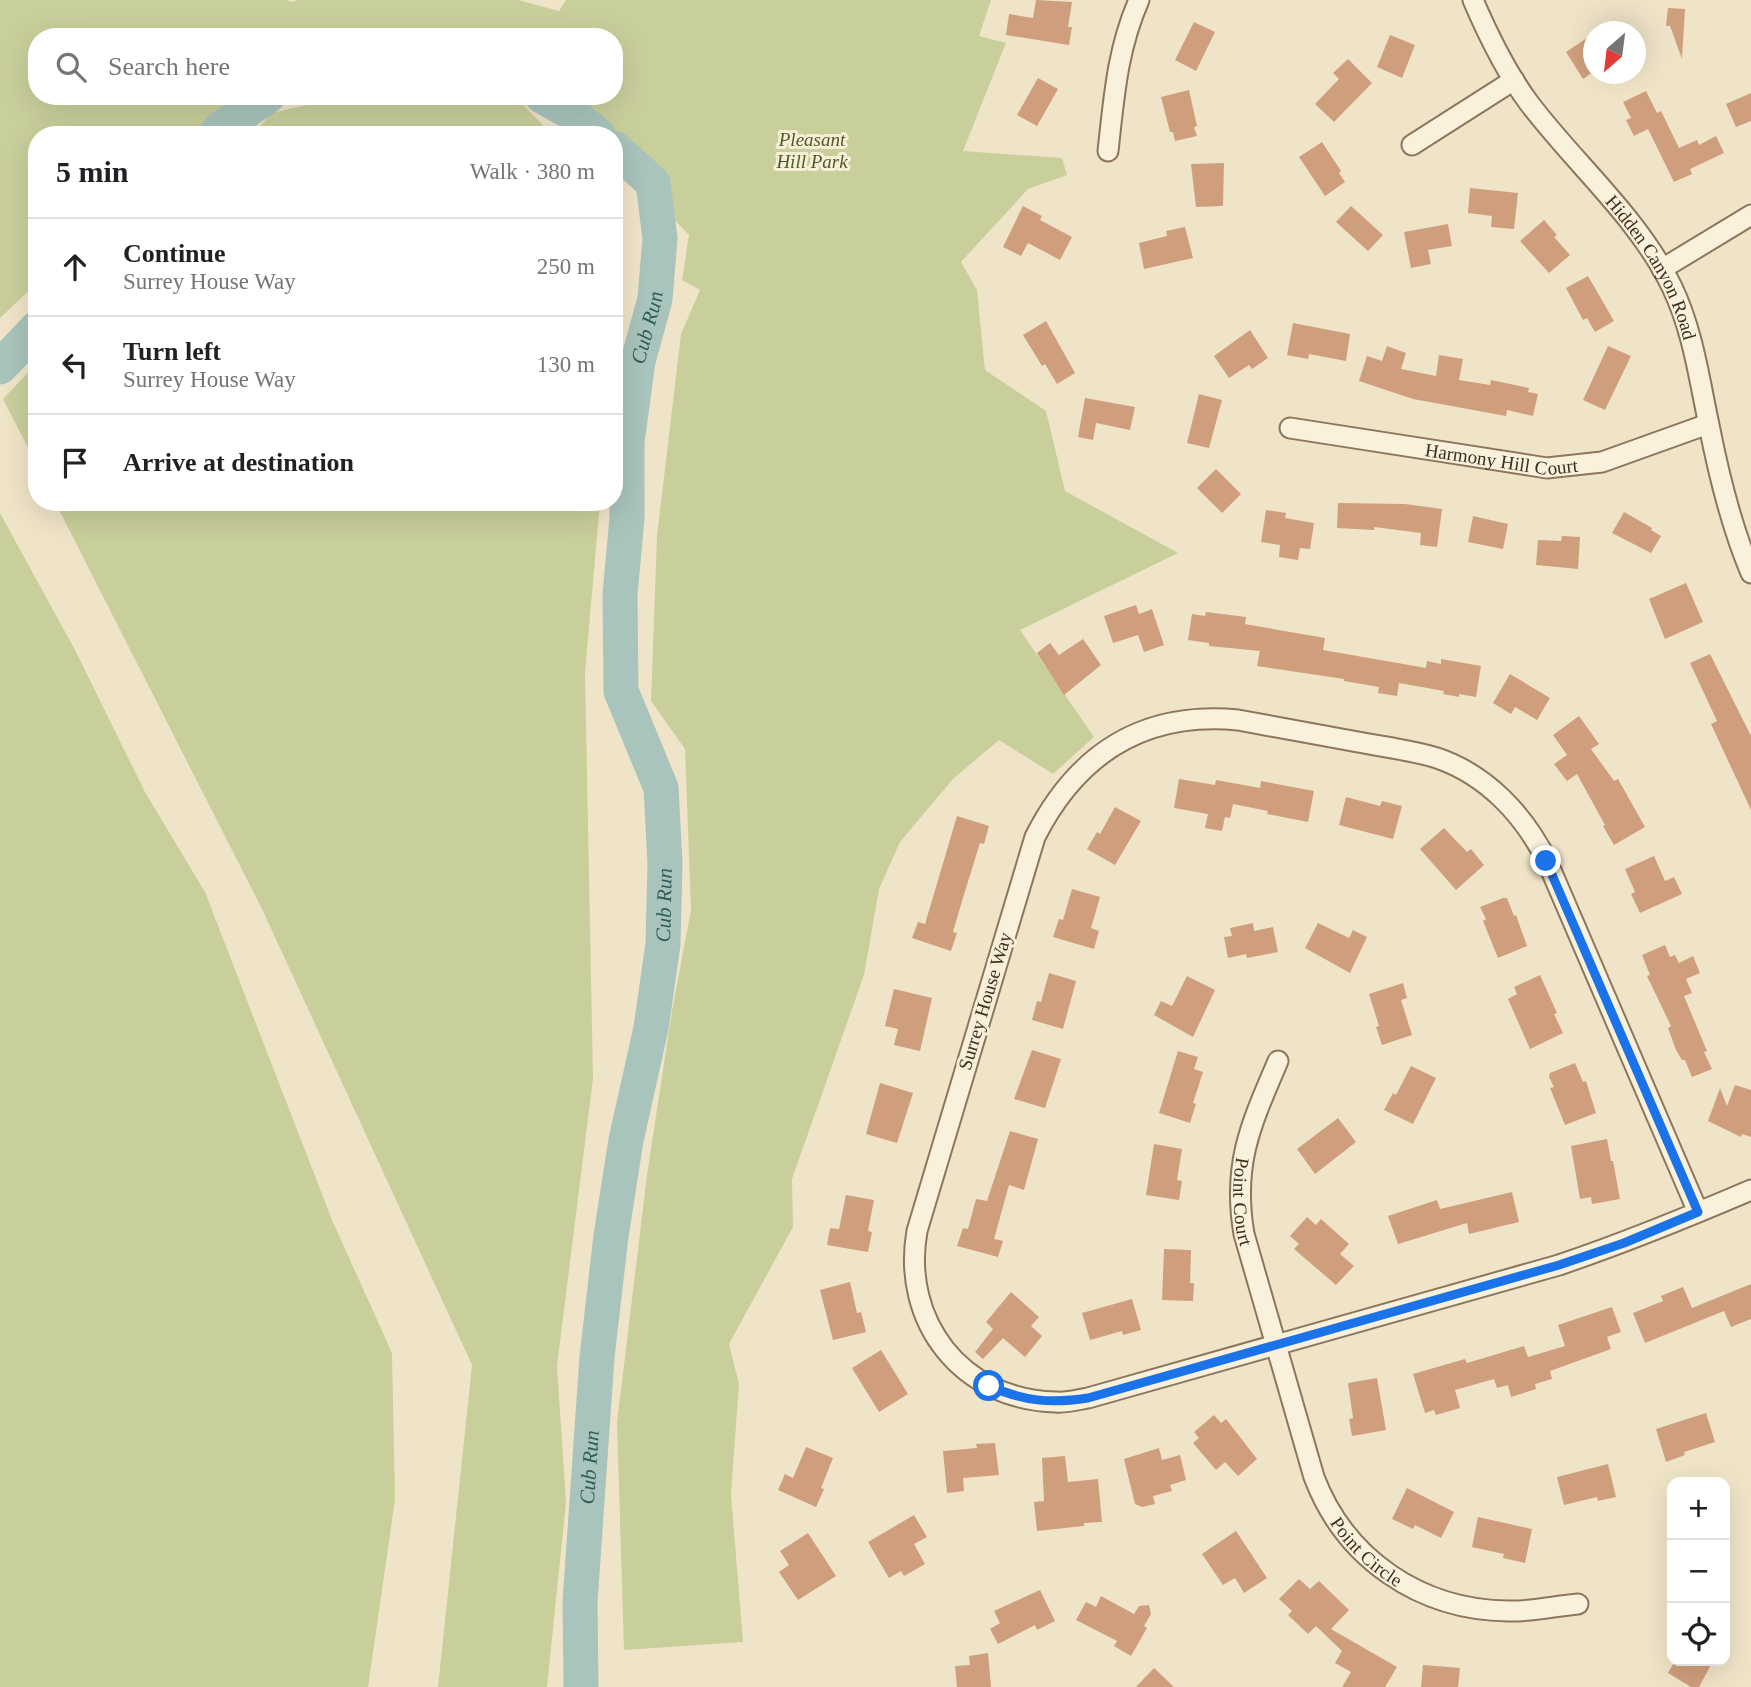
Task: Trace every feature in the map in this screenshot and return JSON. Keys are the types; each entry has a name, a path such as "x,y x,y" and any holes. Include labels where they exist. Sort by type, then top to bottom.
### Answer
{"street":[{"path":"1108,151 1119,55 1139,0"},
{"name":"Hidden Canyon Road","path":"1473,0 1514,80 1529,102 1646,243 1662,269 1686,325 1698,363 1708,424 1725,497 1751,573"},
{"path":"1412,145 1514,80"},
{"path":"1662,269 1751,215"},
{"name":"Harmony Hill Court","path":"1290,428 1548,468 1602,462 1708,424"},
{"name":"Surrey House Way","path":"1698,1212 1541,850 1517,813 1501,797 1464,771 1440,759 1217,718 1171,722 1122,740 1080,771 1054,802 1035,837 917,1231 914,1265 917,1292 926,1318 939,1342 954,1360 989,1386 1035,1401 1059,1403 1088,1398 1559,1265 1624,1243 1751,1190"},
{"name":"Point Court","path":"1276,1345 1244,1234 1239,1190 1242,1158 1251,1123 1278,1061"},
{"name":"Point Circle","path":"1276,1345 1322,1499 1342,1530 1371,1561 1414,1590 1439,1601 1462,1606 1510,1611 1578,1604"}],"green space":[{"name":"Pleasant Hill Park","path":"0,0 518,0 559,11 566,0 991,0 979,36 1006,43 963,151 1062,158 1067,175 1028,189 961,262 977,290 985,370 1046,411 1065,491 1178,553 1020,630 1094,737 1053,774 999,740 953,779 900,842 879,889 864,975 792,1179 793,1227 729,1344 739,1384 731,1494 743,1642 624,1650 617,1423 647,1175 672,1011 691,910 685,749 651,701 657,536 681,334 700,290 682,280 689,235 623,166 623,126 585,126 565,105 623,105 623,28 28,28 28,105 226,105 203,126 28,126 28,292 0,318"},
{"path":"307,105 523,105 544,126 260,126 272,113"},
{"path":"28,373 28,448 3,399"},
{"path":"60,511 599,511 585,673 593,1079 557,1366 566,1503 547,1687 438,1687 472,1365 262,909"},
{"path":"0,513 75,650 145,792 205,892 332,1220 392,1353 395,1500 368,1687 0,1687"}],"building":[{"path":"1036,0 1072,2 1068,27 1072,27 1069,45 1006,35 1009,14 1033,18"},
{"path":"1668,8 1685,9 1682,59 1670,26 1666,26"},
{"path":"1194,22 1215,32 1196,71 1175,60"},
{"path":"1390,35 1415,45 1402,78 1377,67"},
{"path":"1583,41 1583,79 1566,52"},
{"path":"1348,59 1372,83 1334,122 1315,104 1339,79 1333,73"},
{"path":"1038,78 1058,89 1037,126 1017,115"},
{"path":"1189,90 1197,136 1175,141 1161,97"},
{"path":"1646,91 1657,113 1661,111 1679,148 1697,140 1699,145 1716,136 1724,153 1690,169 1692,174 1674,182 1648,129 1634,136 1626,120 1631,118 1623,102"},
{"path":"1751,93 1751,121 1736,127 1726,104"},
{"path":"1322,142 1345,182 1325,196 1299,157"},
{"path":"1224,163 1223,206 1196,207 1191,164"},
{"path":"1470,188 1518,193 1514,229 1491,227 1492,216 1468,213"},
{"path":"1023,206 1042,216 1040,220 1072,237 1060,260 1028,243 1021,256 1003,247"},
{"path":"1351,206 1383,235 1368,251 1336,222"},
{"path":"1544,220 1557,235 1554,237 1570,255 1549,273 1520,241"},
{"path":"1448,224 1452,246 1428,250 1431,264 1411,268 1404,232"},
{"path":"1185,227 1193,258 1144,269 1139,243 1167,236 1166,231"},
{"path":"1588,276 1614,321 1595,332 1587,318 1583,320 1566,288"},
{"path":"1046,321 1075,373 1057,384 1023,335"},
{"path":"1293,323 1350,334 1346,361 1309,354 1308,359 1287,355"},
{"path":"1250,330 1268,358 1252,369 1249,365 1229,378 1214,356"},
{"path":"1387,346 1406,353 1401,369 1436,376 1439,355 1463,359 1459,380 1490,385 1491,380 1529,388 1528,392 1538,394 1533,416 1507,410 1506,416 1413,399 1359,381 1367,356 1382,361"},
{"path":"1608,346 1631,356 1605,410 1583,400"},
{"path":"1199,394 1222,400 1209,448 1187,443"},
{"path":"1085,398 1135,407 1130,430 1096,423 1093,440 1078,437"},
{"path":"1216,469 1241,494 1222,513 1197,488"},
{"path":"1338,503 1405,504 1442,509 1437,547 1420,545 1421,533 1374,527 1374,530 1337,528"},
{"path":"1266,510 1286,513 1285,518 1314,523 1310,549 1300,548 1298,560 1279,557 1280,545 1261,542"},
{"path":"1624,512 1661,536 1651,553 1612,533"},
{"path":"1473,516 1508,524 1503,549 1468,542"},
{"path":"1562,536 1580,537 1578,569 1536,565 1538,540 1561,541"},
{"path":"1686,583 1703,622 1665,639 1649,599"},
{"path":"1136,605 1139,614 1152,609 1164,645 1144,652 1138,635 1113,643 1104,616"},
{"path":"1206,612 1246,617 1245,624 1325,638 1323,650 1426,668 1427,661 1441,664 1441,659 1481,666 1476,697 1459,694 1459,697 1443,694 1444,691 1399,683 1397,696 1378,693 1379,687 1344,679 1257,666 1260,651 1209,646 1209,643 1188,640 1192,614 1205,616"},
{"path":"1083,639 1101,665 1064,695 1037,653 1050,643 1059,655"},
{"path":"1710,654 1751,736 1751,810 1711,724 1717,721 1690,663"},
{"path":"1510,674 1550,698 1537,720 1515,707 1511,714 1493,703"},
{"path":"1579,716 1599,744 1591,749 1614,781 1618,779 1645,827 1614,845 1577,774 1567,781 1554,764 1567,755 1553,735"},
{"path":"1179,779 1215,785 1216,780 1260,788 1261,781 1314,791 1308,822 1233,804 1230,818 1225,817 1222,831 1205,828 1208,814 1174,808"},
{"path":"1346,797 1380,806 1382,801 1402,806 1393,839 1339,825"},
{"path":"1115,807 1141,821 1115,865 1087,849 1097,832 1100,834"},
{"path":"957,816 989,826 984,844 980,843 962,901 953,932 957,933 951,951 912,938 918,922 925,924"},
{"path":"1444,828 1467,852 1471,849 1484,865 1456,890 1420,849"},
{"path":"1654,856 1665,881 1674,877 1682,894 1640,913 1631,894 1635,892 1625,869"},
{"path":"1072,889 1100,897 1091,928 1099,931 1094,949 1053,937 1059,919 1063,920"},
{"path":"1507,898 1514,916 1516,915 1527,946 1498,958 1480,907"},
{"path":"1253,923 1254,931 1273,927 1278,952 1247,958 1246,954 1228,958 1224,937 1232,936 1230,928"},
{"path":"1318,923 1349,938 1353,930 1367,937 1350,973 1305,948"},
{"path":"1665,945 1670,957 1675,955 1679,963 1693,956 1700,973 1686,979 1692,993 1684,996 1712,1069 1692,1077 1685,1060 1682,1060 1676,1050 1668,1028 1671,1026 1647,976 1650,975 1642,955"},
{"path":"1049,973 1076,981 1063,1029 1032,1020 1037,1001 1041,1002"},
{"path":"1540,975 1563,1033 1530,1049 1508,999 1517,994 1514,987"},
{"path":"1187,976 1215,990 1193,1037 1154,1015 1161,1001 1172,1006"},
{"path":"1403,983 1407,998 1401,1000 1412,1035 1382,1045 1369,994"},
{"path":"894,989 932,998 920,1051 894,1045 898,1029 885,1026"},
{"path":"1032,1050 1061,1059 1045,1108 1014,1099"},
{"path":"1178,1051 1198,1057 1194,1069 1203,1072 1190,1123 1159,1113"},
{"path":"1575,1063 1583,1082 1586,1081 1596,1113 1565,1125 1550,1088 1554,1087 1549,1077 1550,1073"},
{"path":"1411,1066 1436,1078 1413,1124 1384,1110 1393,1093 1396,1095"},
{"path":"880,1083 913,1093 897,1143 866,1134"},
{"path":"1735,1085 1751,1090 1751,1137 1742,1134 1741,1137 1708,1121 1720,1088 1727,1106"},
{"path":"1338,1118 1356,1142 1315,1174 1297,1149"},
{"path":"1010,1131 1038,1139 1024,1190 1009,1185 994,1239 1003,1241 998,1257 957,1246 963,1228 968,1229 976,1199 987,1201"},
{"path":"1607,1139 1620,1199 1592,1204 1591,1197 1580,1199 1571,1146"},
{"path":"1154,1144 1182,1149 1177,1180 1182,1181 1179,1200 1146,1195"},
{"path":"1512,1192 1519,1222 1469,1234 1467,1223 1398,1244 1388,1216 1437,1200 1440,1209"},
{"path":"846,1195 874,1200 868,1231 872,1232 868,1252 827,1245 830,1228 839,1229"},
{"path":"1307,1217 1316,1225 1321,1219 1349,1244 1340,1254 1354,1266 1336,1285 1294,1249 1299,1244 1290,1236"},
{"path":"1164,1249 1191,1250 1190,1283 1194,1283 1193,1301 1162,1300"},
{"path":"850,1282 857,1313 861,1312 866,1332 833,1340 820,1290"},
{"path":"1751,1284 1751,1319 1731,1327 1724,1311 1645,1343 1633,1313 1663,1301 1661,1296 1683,1287 1692,1308"},
{"path":"1011,1292 1039,1317 1031,1326 1042,1336 1025,1357 1003,1338 983,1359 975,1352 993,1329 986,1322"},
{"path":"1132,1299 1141,1330 1123,1335 1122,1331 1090,1340 1082,1313"},
{"path":"1612,1307 1621,1332 1607,1337 1611,1349 1550,1371 1552,1379 1535,1384 1536,1389 1511,1397 1508,1385 1497,1388 1494,1379 1455,1390 1460,1408 1436,1415 1434,1410 1425,1413 1413,1374 1465,1359 1467,1363 1524,1346 1528,1357 1565,1346 1558,1325"},
{"path":"881,1350 908,1394 879,1412 852,1368"},
{"path":"1377,1378 1386,1430 1352,1436 1349,1419 1353,1418 1348,1383"},
{"path":"1706,1413 1715,1442 1684,1452 1685,1455 1666,1462 1656,1429"},
{"path":"1214,1415 1221,1423 1226,1419 1257,1459 1238,1476 1225,1462 1216,1470 1193,1443 1199,1438 1194,1432"},
{"path":"995,1443 999,1475 963,1478 964,1491 947,1493 943,1451 977,1448 976,1444"},
{"path":"806,1447 833,1458 816,1507 778,1490 785,1474 793,1478"},
{"path":"1159,1448 1162,1460 1180,1455 1186,1480 1170,1485 1172,1491 1153,1496 1155,1504 1142,1507 1135,1504 1124,1459"},
{"path":"1065,1456 1068,1482 1098,1479 1102,1522 1037,1531 1034,1502 1044,1501 1042,1458"},
{"path":"1608,1464 1616,1497 1598,1501 1597,1497 1564,1505 1557,1477"},
{"path":"1407,1488 1454,1512 1441,1538 1415,1525 1413,1529 1392,1519"},
{"path":"914,1515 927,1537 914,1544 925,1564 904,1576 901,1571 889,1578 868,1542"},
{"path":"1478,1517 1532,1529 1525,1563 1503,1558 1504,1554 1472,1547"},
{"path":"1236,1531 1267,1578 1244,1593 1235,1578 1223,1585 1202,1554"},
{"path":"808,1533 836,1576 798,1600 779,1572 789,1565 780,1551"},
{"path":"1299,1579 1310,1589 1319,1581 1349,1610 1331,1629 1397,1667 1385,1687 1342,1687 1351,1672 1335,1663 1342,1651 1316,1626 1308,1634 1288,1615 1292,1611 1279,1599"},
{"path":"1040,1590 1055,1621 1037,1630 1035,1625 998,1644 990,1629 1000,1623 994,1611"},
{"path":"1101,1596 1134,1614 1139,1606 1149,1605 1151,1614 1144,1626 1147,1628 1131,1656 1114,1646 1117,1641 1076,1620 1086,1602 1096,1607"},
{"path":"988,1653 991,1687 957,1687 955,1666 970,1665 969,1656"},
{"path":"1423,1665 1460,1668 1458,1687 1421,1687"},
{"path":"1672,1666 1710,1666 1699,1687 1691,1687 1668,1673"},
{"path":"1154,1668 1174,1687 1136,1687"}],"waterway":[{"name":"Cub Run","path":"224,126 255,105"},
{"name":"Cub Run","path":"558,105 587,126"},
{"name":"Cub Run","path":"581,1687 580,1602 597,1357 611,1236 626,1140 651,1028 663,944 665,863 661,788 621,691 620,594 627,518 627,442 638,361 655,299 660,238 653,183 623,156"},
{"name":"Cub Run","path":"0,367 28,337"}],"route":[{"path":"989,1386 1035,1401 1059,1403 1088,1398 1559,1265 1624,1243 1698,1212 1546,861"}]}
